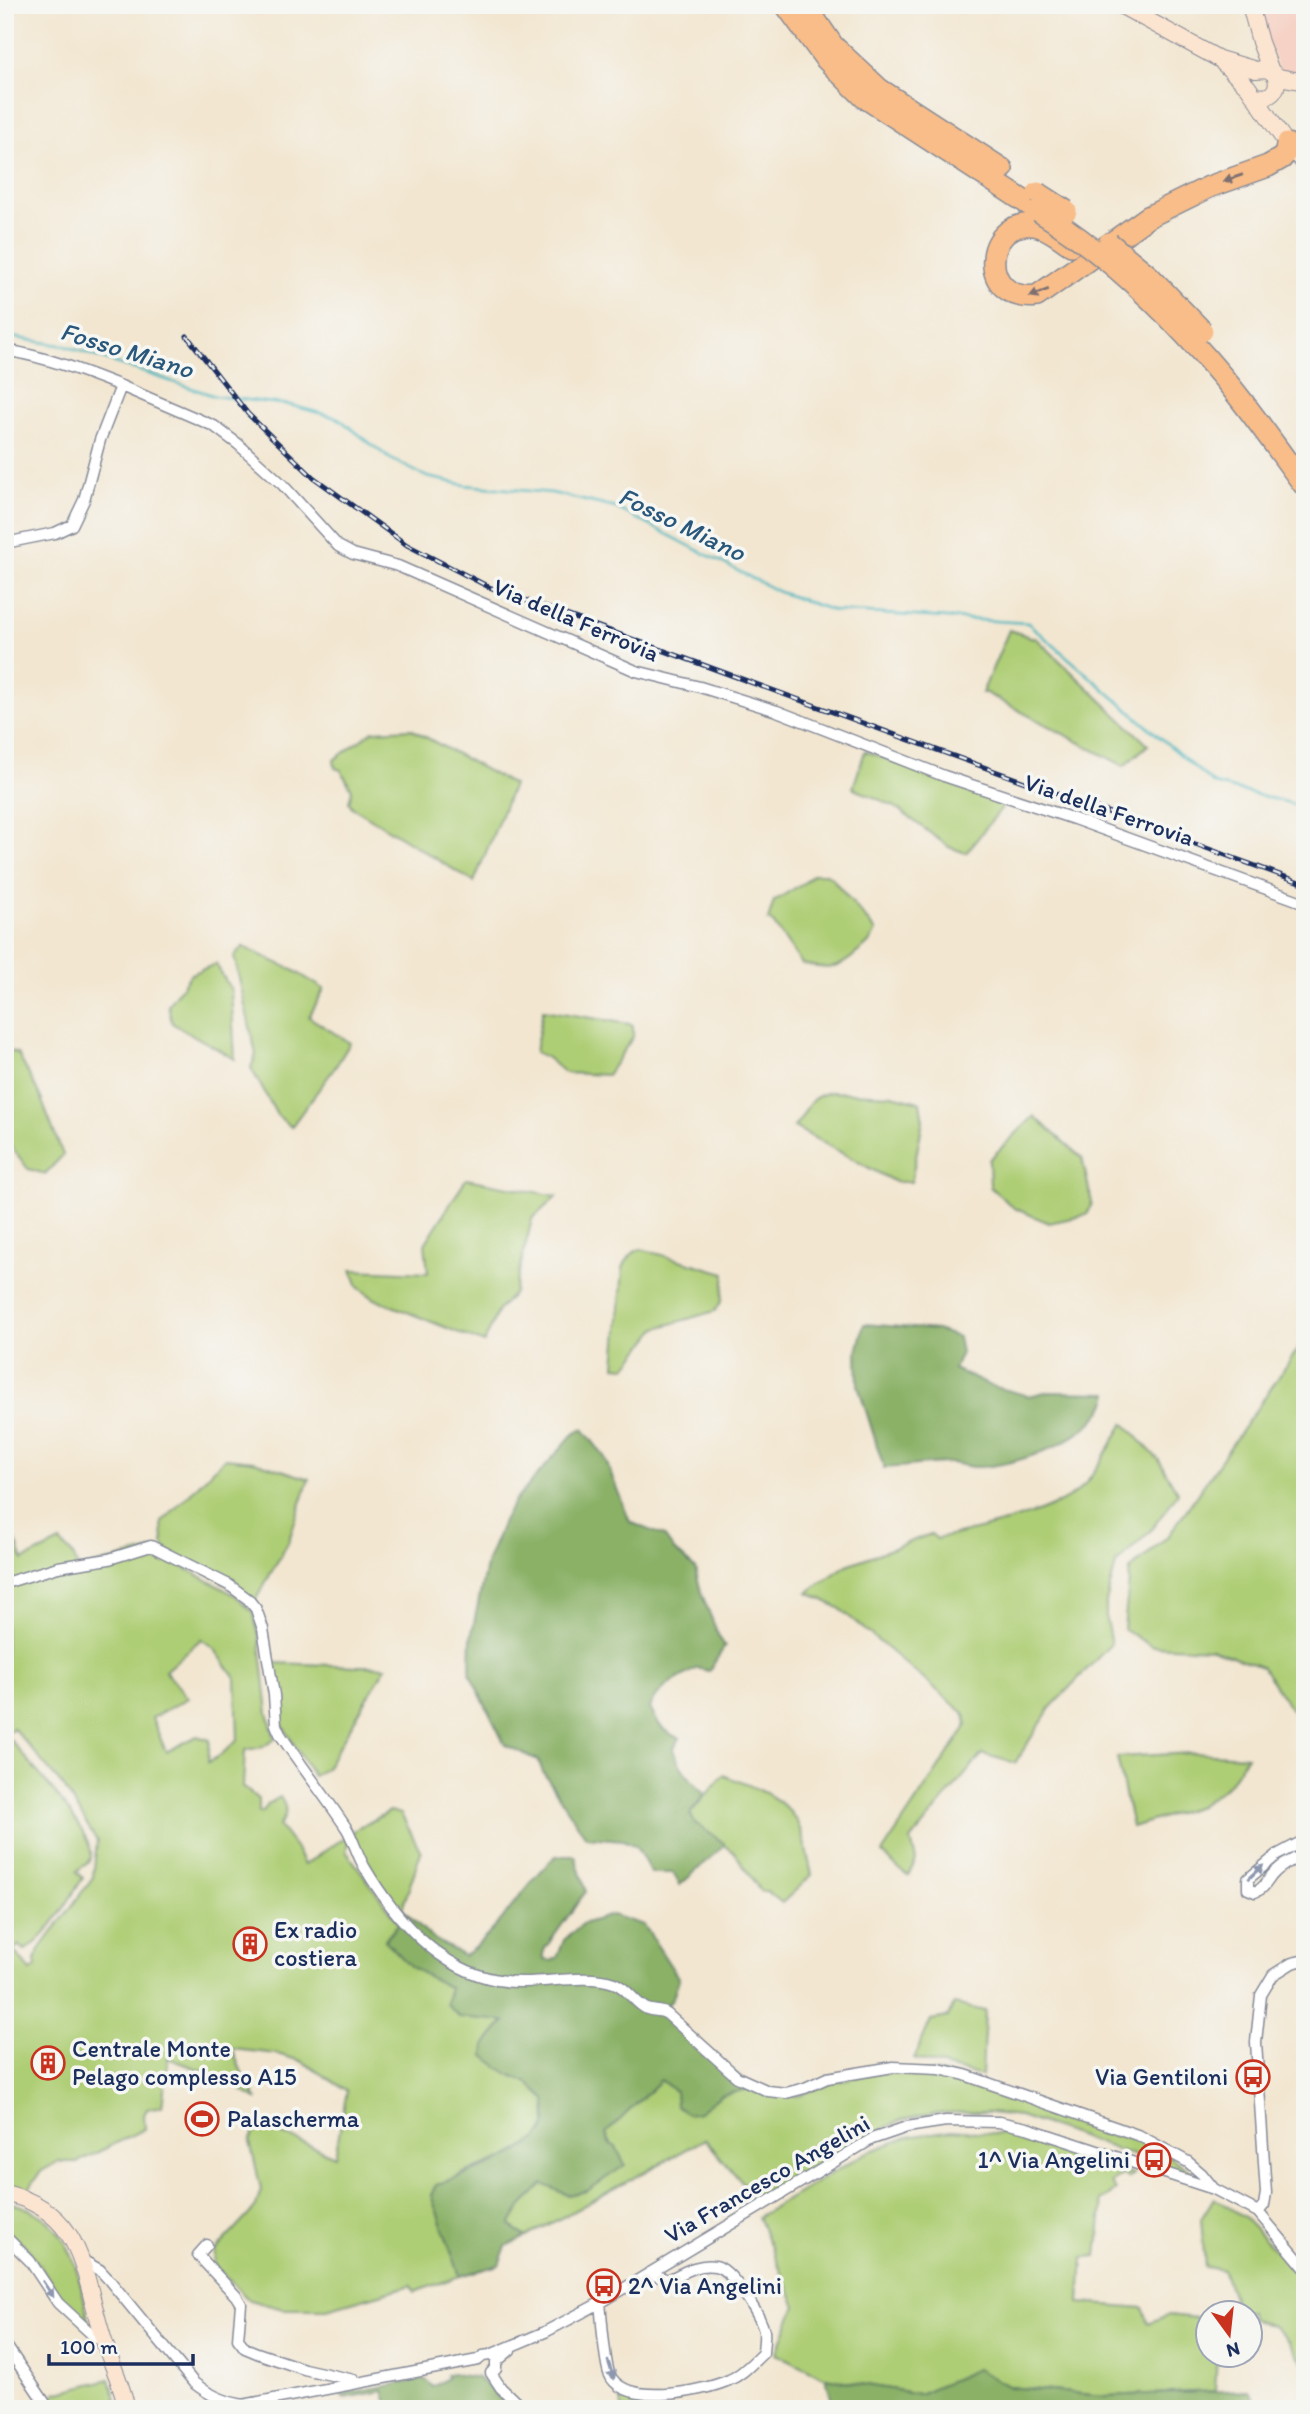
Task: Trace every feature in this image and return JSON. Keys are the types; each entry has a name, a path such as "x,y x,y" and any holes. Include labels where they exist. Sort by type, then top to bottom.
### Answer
{"highway":[{"path":"786,5 806,36 839,75 864,97 929,139 1039,202 1091,228 1149,276 1181,307 1235,369 1305,463"},
{"path":"805,5 832,46 879,89 996,165 1160,307 1223,376 1305,486"},
{"path":"1160,307 1072,245 1046,228 1034,225 1012,229 999,242 993,255 998,279 1010,293 1027,298 1037,296 1148,217 1186,197 1268,166 1282,158 1287,144"}],"street":[{"path":"1120,5 1149,12 1219,59 1252,91 1287,144 1305,164"},
{"path":"1250,5 1265,71 1277,84 1274,92 1266,97 1252,91"},
{"path":"1219,59 1305,82"},
{"path":"1252,91 1249,77 1265,71"},
{"name":"Via della Ferrovia","path":"5,351 31,354 70,365 214,426 239,444 282,484 338,546 353,554 398,566 636,671 777,711 944,776 1074,819 1305,903"},
{"path":"5,544 55,533 72,525 84,500 100,440 121,386"},
{"path":"5,1583 58,1567 108,1559 151,1546 229,1585 248,1599 260,1618 263,1629 276,1725 280,1734 348,1831 360,1860 386,1900 422,1941 469,1972 509,1982 578,1981 589,1978 616,1984 627,1990 645,2008 662,2010 737,2077 768,2091 786,2092 805,2088 827,2078 894,2067 939,2069 965,2075 1157,2144 1188,2162 1214,2189"},
{"path":"1305,1840 1258,1869 1248,1879 1248,1889 1255,1892 1262,1889 1272,1874 1285,1863 1305,1854"},
{"path":"1258,2212 1265,2205 1266,2193 1256,2042 1261,1994 1273,1975 1292,1963 1305,1959"},
{"name":"Via Francesco Angelini","path":"82,2260 100,2270 194,2383 207,2393 230,2403 243,2405 454,2366 478,2365 483,2356 493,2359 600,2303 872,2139 888,2132 926,2123 975,2120 1027,2128 1214,2189 1258,2212 1305,2269"},
{"path":"5,2193 29,2200 57,2219 72,2236 82,2260 103,2339 127,2409"},
{"path":"5,2236 30,2261 58,2303 96,2338 103,2339"},
{"path":"207,2245 198,2255 241,2304 238,2339 245,2348 304,2369 364,2382"},
{"path":"600,2303 609,2372 616,2384 624,2390 680,2394 706,2388 731,2380 763,2353 765,2334 760,2319 727,2272 719,2266 701,2265 668,2280 649,2273"},
{"path":"5,2344 49,2409"},
{"path":"478,2365 484,2374 491,2374 496,2369 493,2359"},
{"path":"304,2369 321,2390"},
{"path":"491,2374 523,2409"},
{"path":"321,2390 328,2375"}],"shaded area":[{"path":"1255,5 1305,5 1305,76 1279,71"}],"green space":[{"path":"1009,630 1037,639 1148,745 1124,766 982,693"},
{"path":"411,729 513,785 474,882 352,807 349,802 352,790 341,770 335,768 334,760 373,731"},
{"path":"865,751 993,797 1004,805 966,853 949,847 894,806 853,788"},
{"path":"813,874 826,874 831,877 876,931 864,948 838,966 802,964 773,923 768,920 774,901"},
{"path":"243,947 293,970 324,989 309,1017 350,1043 291,1127 277,1115 251,1068 256,1054 234,956"},
{"path":"216,964 231,990 235,1059 172,1023 168,1005 191,974"},
{"path":"543,1010 629,1024 633,1026 633,1037 607,1075 565,1073 546,1057 535,1052"},
{"path":"5,1049 18,1054 40,1096 63,1155 45,1174 28,1169 5,1138"},
{"path":"831,1092 892,1095 920,1102 923,1121 911,1182 895,1182 794,1127 812,1101"},
{"path":"1034,1116 1082,1158 1092,1203 1087,1215 1049,1223 1014,1208 990,1187 989,1160"},
{"path":"466,1179 557,1196 532,1219 514,1293 498,1310 484,1343 375,1299 358,1287 352,1270 428,1273 425,1244"},
{"path":"641,1249 725,1273 722,1301 715,1311 657,1328 626,1367 615,1366 623,1268 632,1254"},
{"path":"864,1324 937,1330 958,1337 961,1353 954,1369 988,1385 1029,1396 1045,1392 1109,1393 1103,1409 1090,1424 1074,1436 1054,1447 1012,1462 972,1467 951,1463 884,1468 858,1385 857,1352"},
{"path":"1305,1339 1305,1729 1262,1667 1212,1649 1151,1646 1124,1629 1130,1570 1169,1535"},
{"path":"1124,1423 1159,1460 1178,1493 1151,1530 1116,1564 1106,1602 1106,1620 1111,1644 1050,1708 1015,1763 982,1754 911,1840 916,1860 908,1876 882,1853 967,1725 965,1714 839,1608 808,1592 847,1565 931,1534 937,1539 991,1526 1031,1514 1066,1499 1091,1477"},
{"path":"583,1429 604,1456 630,1522 664,1536 674,1550 695,1568 701,1592 725,1646 709,1671 697,1668 676,1680 658,1694 650,1708 661,1727 680,1738 673,1749 676,1756 686,1773 705,1793 690,1814 695,1823 724,1843 722,1848 680,1885 673,1873 651,1873 636,1846 623,1840 586,1837 543,1772 538,1760 505,1745 470,1674 471,1637 487,1561 504,1519 514,1502 572,1435"},
{"path":"225,1458 254,1461 309,1479 288,1543 255,1601 166,1549 163,1543 162,1522"},
{"path":"5,1531 12,1531 23,1560 60,1542 73,1555 78,1569 152,1550 235,1595 253,1612 260,1641 268,1713 275,1739 263,1747 245,1750 243,1787 259,1800 259,1813 280,1797 286,1812 279,1826 295,1847 304,1865 347,1836 346,1851 399,1923 385,1940 450,1988 447,1997 489,2019 505,2021 485,2045 507,2073 528,2083 546,2100 547,2124 537,2140 505,2158 461,2174 431,2195 460,2276 415,2292 412,2285 327,2309 283,2309 249,2300 214,2265 215,2251 256,2207 261,2189 250,2142 257,2124 335,2156 347,2091 301,2061 277,2054 232,2049 258,2100 219,2077 168,2058 162,2106 147,2109 144,2115 145,2129 78,2162 58,2162 40,2172 27,2192 5,2185 5,1569 10,1566 5,1567","holes":["201,1639 213,1647 236,1679 238,1740 208,1762 210,1740 197,1736 166,1752 152,1718 188,1698 165,1671","13,1728 64,1787 97,1841 93,1877 41,1948 35,1959 36,1967 31,1971 13,1950 19,1945 25,1950 50,1928 83,1878 77,1871 91,1855 89,1844 69,1812 6,1735"]},
{"path":"273,1663 386,1667 326,1768 313,1776 281,1723"},
{"path":"1193,1753 1247,1756 1229,1784 1199,1806 1132,1827 1117,1757"},
{"path":"723,1775 771,1796 787,1809 797,1822 812,1875 782,1903 767,1891 760,1891 735,1853 695,1823 690,1814"},
{"path":"390,1811 401,1814 421,1852 400,1915 357,1852 353,1831"},
{"path":"556,1856 575,1856 586,1891 544,1950 544,1960 557,1958 564,1940 582,1924 612,1915 644,1925 679,1979 674,1995 663,2013 753,2088 721,2095 699,2112 688,2114 676,2106 675,2091 661,2080 606,2133 609,2143 616,2147 625,2165 587,2191 568,2195 543,2184 521,2207 510,2225 526,2237 506,2246 499,2265 460,2276 431,2195 436,2185 499,2161 531,2143 542,2133 547,2122 546,2100 528,2083 507,2073 484,2056 485,2045 505,2021 459,2017 446,2004 450,1988 412,1968 385,1940 399,1924 402,1909 431,1937 464,1956 490,1933"},
{"path":"954,2004 985,2011 982,2076 914,2059 931,2020 948,2017"},
{"path":"931,2072 956,2076 1008,2098 1160,2149 1194,2174 1190,2175 1020,2116 980,2112 937,2113 901,2120 757,2200 705,2139 526,2237 510,2225 521,2207 543,2183 567,2195 587,2191 624,2165 606,2133 661,2080 699,2111 721,2095 753,2088 797,2096 837,2081 878,2073"},
{"path":"951,2130 1004,2134 1133,2174 1127,2178 1123,2174 1111,2183 1116,2190 1100,2201 1102,2209 1097,2256 1083,2257 1080,2303 1143,2308 1149,2323 1168,2315 1194,2318 1194,2368 1216,2368 1215,2391 1104,2396 1009,2387 977,2369 919,2394 826,2378 776,2354 796,2306 758,2217 866,2153 908,2137"},
{"path":"1214,2198 1244,2217 1288,2264 1297,2264 1305,2273 1305,2365 1289,2342 1273,2326 1264,2323 1264,2298 1233,2298 1223,2270 1205,2267 1201,2219"},
{"path":"5,2201 31,2210 46,2220 67,2245 79,2277 90,2326 63,2300 28,2249 5,2230"},
{"path":"977,2369 1009,2387 1104,2396 1248,2390 1261,2409 834,2409 826,2378 919,2394"},
{"path":"446,2375 478,2378 511,2409 389,2409 383,2391 343,2398 342,2394 425,2379 433,2387 447,2378"},
{"path":"110,2379 119,2409 56,2409 51,2402 55,2393"},
{"path":"621,2398 660,2401 662,2409 622,2409"}],"waterway":[{"name":"Fosso Miano","path":"5,336 65,346 215,396 290,405 338,418 389,458 427,477 465,485 552,493 616,508 779,592 834,611 1028,623 1214,784 1305,807"}],"railway":[{"path":"187,336 248,414 313,477 407,545 489,587 1305,884"}],"place":[{"name":"Ex radio costiera","path":"250,1944"},
{"name":"Centrale Monte Pelago complesso A15","path":"48,2063"},
{"name":"Via Gentiloni","path":"1253,2077"},
{"name":"Palascherma","path":"202,2119"},
{"name":"1^ Via Angelini","path":"1154,2160"},
{"name":"2^ Via Angelini","path":"604,2286"}]}
